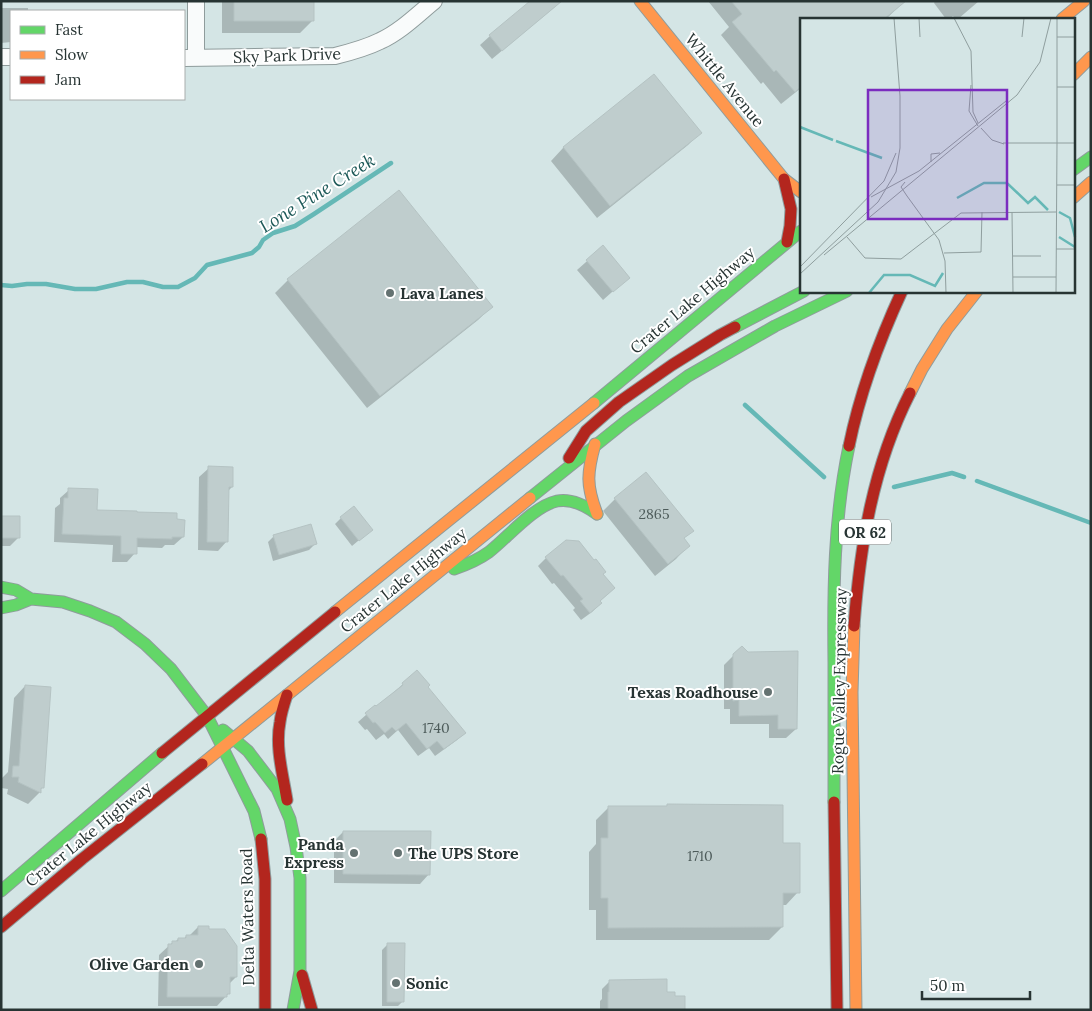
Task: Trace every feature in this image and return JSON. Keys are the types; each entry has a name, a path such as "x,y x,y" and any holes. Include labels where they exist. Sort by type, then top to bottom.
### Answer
{"main road":[{"name":"Whittle Avenue","path":"640,1 784,178 800,191"},
{"path":"1063,18 1084,1"},
{"path":"1074,73 1091,57"},
{"path":"1074,169 1091,158"},
{"path":"784,178 791,209 787,242"},
{"path":"1074,197 1091,182"},
{"name":"Crater Lake Highway","path":"1,891 207,716 572,421 800,231"},
{"path":"561,472 586,431 619,402 672,365 720,335 802,292"},
{"name":"Crater Lake Highway","path":"1,927 82,859 222,748 595,444 682,381 720,357 775,326 845,292"},
{"name":"Rogue Valley Expressway","path":"837,1010 834,615 835,559 839,509 848,447 866,379 902,292"},
{"name":"Rogue Valley Expressway","path":"856,1010 853,635 856,595 866,525 878,472 904,402 930,354 947,328 976,292"},
{"path":"428,580 481,558 543,507 556,501 570,501 587,506 597,514 590,498 588,486 588,467 595,444"},
{"name":"Delta Waters Road","path":"1,587 16,590 31,599 63,602 116,622 145,644 171,669 207,716 248,751 277,789 290,819 300,878 300,971 293,1010"},
{"name":"Delta Waters Road","path":"1,608 31,599"},
{"path":"287,695 280,716 279,741 280,760 290,819"},
{"name":"Delta Waters Road","path":"207,716 254,811 262,844 265,1010"},
{"path":"300,971 312,1010"}],"street":[{"path":"190,58 196,1"},
{"name":"Sky Park Drive","path":"190,58 335,56 360,50 381,41 397,31 434,1"}],"building":[{"path":"234,1 314,1 314,21 234,21"},
{"path":"530,1 562,1 502,51 489,35"},
{"path":"731,1 906,1 885,18 800,18 800,88 795,92 776,70 774,72 732,22 742,14"},
{"path":"654,74 702,133 610,206 563,147"},
{"name":"Lava Lanes","path":"399,190 493,307 380,396 287,279"},
{"path":"603,245 630,278 613,292 586,260"},
{"path":"208,466 233,467 233,487 229,487 228,542 207,542"},
{"path":"646,472 694,531 684,538 690,546 668,564 614,498"},
{"path":"68,488 98,489 97,510 177,513 177,519 185,520 184,537 172,537 172,539 137,538 137,554 121,554 121,536 62,534 64,498 68,498"},
{"path":"354,506 373,530 359,541 340,517"},
{"path":"1,516 20,516 20,538 1,538"},
{"path":"311,524 317,544 279,555 273,535"},
{"path":"566,540 579,541 606,572 603,574 615,588 590,613 580,601 583,599 545,557"},
{"name":"Texas Roadhouse","path":"742,646 748,652 798,651 797,729 778,729 778,715 739,716 739,700 733,701 733,654"},
{"path":"417,670 430,685 428,687 466,733 444,749 437,741 427,749 406,723 396,731 392,727 385,733 365,713 403,685 402,683"},
{"path":"25,685 51,687 44,788 41,788 41,793 18,782 19,777 12,777 13,766 19,766"},
{"path":"667,804 783,805 783,843 800,843 800,893 783,893 783,927 608,928 608,898 601,898 601,838 608,838 608,806 667,806"},
{"path":"343,831 431,831 430,875 343,874"},
{"name":"Olive Garden","path":"198,926 209,926 209,929 225,929 237,946 237,977 230,977 230,994 227,994 227,997 167,997 168,944 172,944 172,941 178,941 178,938 186,938 186,935 198,935"},
{"name":"Sonic","path":"387,943 405,943 404,1002 387,1002"},
{"path":"667,979 667,992 675,992 675,996 685,996 685,1010 608,1010 609,980"}],"waterway":[{"name":"Lone Pine Creek","path":"1,285 46,284 75,289 96,289 127,282 143,282 163,287 178,287 195,278 207,265 252,253 263,240 273,233 295,226 391,163"},
{"name":"Lone Pine Creek","path":"745,405 824,477"},
{"name":"Lone Pine Creek","path":"894,487 952,473 964,477"},
{"name":"Lone Pine Creek","path":"977,481 1091,523"}],"traffic: fast":[{"path":"1074,169 1091,157"},
{"path":"594,403 800,232"},
{"path":"735,327 802,292"},
{"path":"530,498 626,421 688,376 775,326 845,292"},
{"path":"834,802 834,581 837,527 849,446"},
{"path":"454,569 472,562 489,552 530,515 548,504 563,500 573,502 597,514"},
{"path":"1,587 16,590 31,599 63,602 116,622 145,644 171,669 207,716 254,811 261,839"},
{"path":"1,608 31,599"},
{"path":"223,730 248,751 277,789 290,819 300,878 300,971 293,1010"},
{"path":"1,891 162,753"}],"traffic: slow":[{"path":"640,1 784,179 800,191"},
{"path":"1063,18 1084,1"},
{"path":"1074,74 1091,57"},
{"path":"1074,197 1091,182"},
{"path":"910,393 922,369 947,329 976,292"},
{"path":"335,612 594,403"},
{"path":"595,444 590,463 589,487 597,514"},
{"path":"202,764 530,498"},
{"path":"854,626 852,692 856,1010"}],"traffic: jam":[{"path":"784,179 791,209 787,242"},
{"path":"849,446 871,367 902,292"},
{"path":"569,458 586,431 619,402 672,365 735,327"},
{"path":"854,626 860,566 870,506 886,449 910,393"},
{"path":"162,753 335,612"},
{"path":"287,695 280,719 278,741 287,800"},
{"path":"1,927 82,859 202,764"},
{"path":"834,802 837,1010"},
{"path":"261,839 265,879 265,1010"},
{"path":"302,975 312,1010"}],"place":[{"name":"Lava Lanes","path":"390,293"},
{"name":"Texas Roadhouse","path":"768,692"},
{"name":"Panda Express","path":"354,853"},
{"name":"The UPS Store","path":"398,853"},
{"name":"Olive Garden","path":"199,964"},
{"name":"Sonic","path":"396,983"}]}
